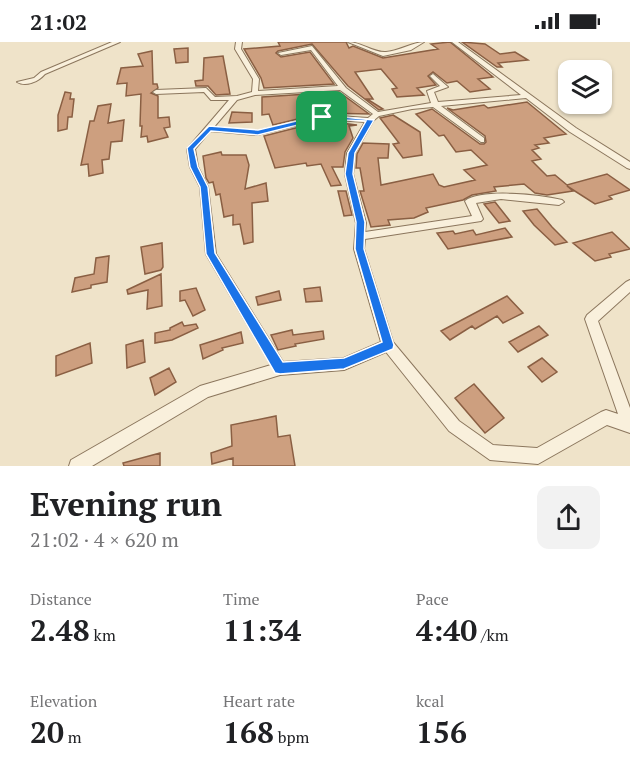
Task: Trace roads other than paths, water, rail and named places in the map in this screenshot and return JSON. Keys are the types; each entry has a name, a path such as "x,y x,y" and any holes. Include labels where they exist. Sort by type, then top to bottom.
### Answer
{"street":[{"path":"20,82 36,80 43,73 117,42"},
{"path":"239,42 238,49 256,79 255,93"},
{"path":"351,42 383,54 408,49 421,42"},
{"path":"455,42 573,130 630,166"},
{"path":"281,52 314,45 343,88 374,117"},
{"path":"433,76 445,87 430,91 436,106 481,140"},
{"path":"156,92 206,90 213,99 234,99 255,93 343,88"},
{"path":"209,129 258,133 322,117 374,117 436,106 527,96"},
{"path":"234,99 190,148 194,167 204,187 211,254 280,369"},
{"path":"374,117 351,153 349,174 361,222 359,249 388,345 454,426 490,452 538,456 606,417 629,425"},
{"path":"360,236 478,219 470,201 501,196 559,202"},
{"path":"629,425 591,319 630,285"},
{"path":"77,466 205,391 280,369 344,364 388,345"}]}
